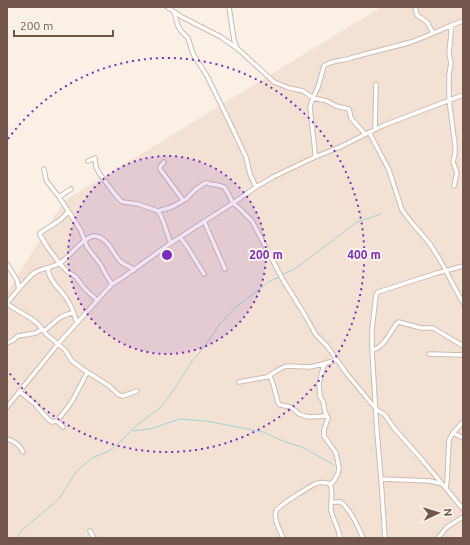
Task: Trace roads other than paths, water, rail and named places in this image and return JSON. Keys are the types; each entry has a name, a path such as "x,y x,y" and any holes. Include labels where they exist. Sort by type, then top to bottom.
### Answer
{"street":[{"path":"168,7 209,32 221,37 238,49 274,82 289,88 303,91 313,98 327,101 336,106 348,109 351,118 367,133 389,170 402,210 430,244 447,271 463,303"},
{"path":"229,7 234,40 238,49"},
{"path":"415,7 417,15 427,22 433,33"},
{"path":"174,11 178,26 188,38 193,54 207,76 230,121 246,157 250,174 256,187"},
{"path":"315,157 310,107 324,66 410,42 463,21"},
{"path":"451,25 449,54 451,63 449,75 449,100 456,146 453,162 457,173 454,186"},
{"path":"375,129 376,84"},
{"path":"7,407 58,344 112,284 180,237 273,177 395,120 463,95"},
{"path":"88,161 95,158 96,167 99,173 122,202 138,204 158,211 172,208 201,186 208,183 222,186 228,193 233,203 252,221 283,280 316,335 330,350 336,360 376,409 385,415 394,428 445,486 463,509"},
{"path":"164,162 160,169 183,200"},
{"path":"44,169 46,180 81,230 87,247 101,265 112,284"},
{"path":"59,197 71,189"},
{"path":"158,211 163,219 172,243"},
{"path":"68,212 60,220 39,234 60,264 76,277 84,288 97,300"},
{"path":"204,221 225,269"},
{"path":"134,270 132,267 122,263 103,239 93,236 78,246 60,264 34,273 7,304 37,322 49,337 65,350 72,361 121,396 137,391"},
{"path":"180,237 204,274"},
{"path":"7,264 17,280 19,289"},
{"path":"385,538 372,350 372,329 375,299 377,294 425,277 463,266"},
{"path":"48,268 49,277 67,299 77,322"},
{"path":"7,343 18,336 36,333 43,330 62,316 73,313"},
{"path":"372,350 376,350 382,345 399,322 421,328 433,328 463,346"},
{"path":"429,354 463,355"},
{"path":"239,382 270,376 286,366 310,367 336,360"},
{"path":"325,364 319,384 320,396 327,416 324,436 336,453 339,468 338,474 330,484"},
{"path":"20,392 34,403 51,422 54,422 57,421 71,403 87,373"},
{"path":"270,376 279,404 291,407 302,415 313,417 327,416"},
{"path":"57,421 64,427"},
{"path":"445,486 447,481 449,440 463,422"},
{"path":"454,433 463,438"},
{"path":"7,439 17,443 23,452"},
{"path":"381,479 430,481 445,486"},
{"path":"283,538 276,520 276,512 278,508 294,496 316,484 330,484"},
{"path":"330,484 332,489 332,515 340,538"},
{"path":"331,502 340,502 346,507 353,516 363,538"},
{"path":"438,538 447,527 463,517"},
{"path":"90,531 94,538"}],"waterway":[{"path":"283,274 293,270 357,222 381,214"},
{"path":"16,538 22,530 59,499 76,472 81,467 94,457 109,451 137,425 161,407 176,387 192,361 202,350 219,325 236,307 270,281 279,277"},
{"path":"133,431 150,429 180,419 206,421 263,432 285,442 302,447 334,465"}]}
